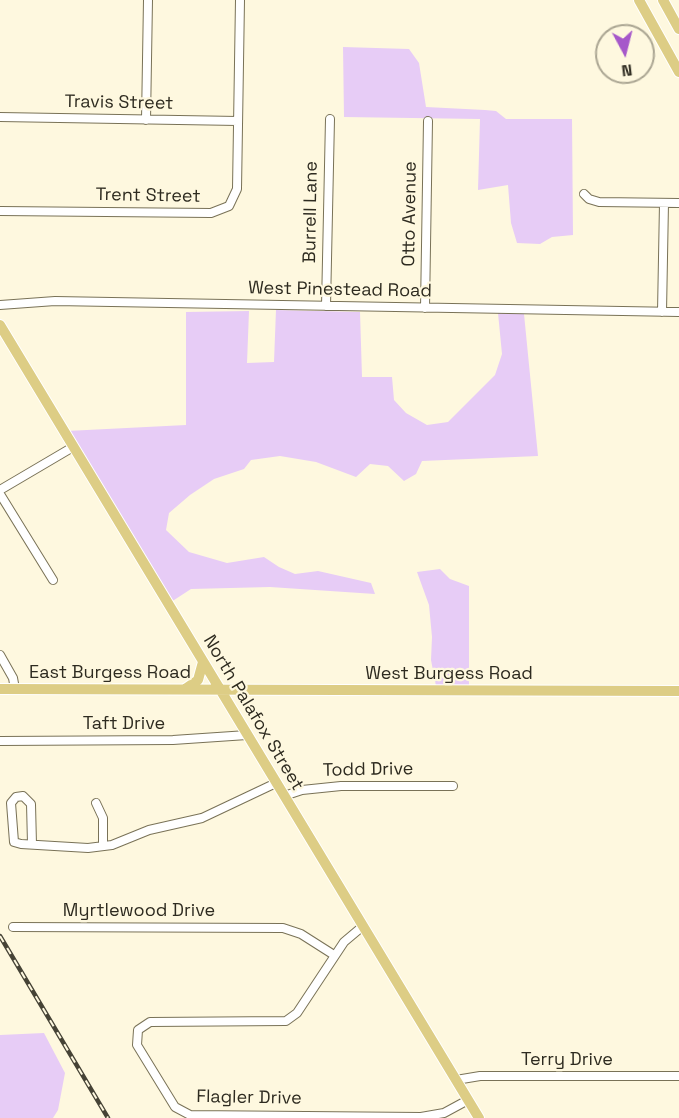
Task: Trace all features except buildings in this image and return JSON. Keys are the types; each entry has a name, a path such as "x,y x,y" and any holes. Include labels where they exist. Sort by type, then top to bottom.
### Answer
{"main road":[{"path":"639,0 679,72"},
{"path":"648,18 665,4 679,29"},
{"name":"North Palafox Street","path":"0,325 479,1118"},
{"path":"185,689 198,680 203,662"},
{"name":"East Burgess Road","path":"0,689 220,689"},
{"name":"West Burgess Road","path":"220,689 679,691"}],"street":[{"path":"146,120 148,0"},
{"name":"Trent Street","path":"0,211 218,212 229,206 236,194 240,0"},
{"name":"Travis Street","path":"0,117 238,121"},
{"name":"Burrell Lane","path":"326,306 330,119"},
{"name":"Otto Avenue","path":"425,308 428,121"},
{"path":"584,194 589,200 599,202 679,203"},
{"path":"662,312 664,203"},
{"name":"West Pinestead Road","path":"0,305 55,301 679,312"},
{"path":"53,580 0,492 73,447"},
{"path":"0,655 13,678 15,689"},
{"name":"Taft Drive","path":"0,741 174,740 247,735"},
{"path":"32,844 31,804 23,796 16,797 11,803 14,842 32,844 88,848 103,846 149,830 202,818 276,783"},
{"name":"Todd Drive","path":"284,796 302,790 341,786 453,786"},
{"path":"96,803 103,818 103,846"},
{"name":"Flagler Drive","path":"363,926 344,942 297,1013 286,1021 150,1022 141,1026 136,1035 137,1045 175,1107 190,1115 421,1117 444,1113 468,1100"},
{"name":"Myrtlewood Drive","path":"13,927 292,930 334,955"},
{"name":"Terry Drive","path":"456,1080 480,1076 679,1076"}],"shaded area":[{"path":"343,47 409,49 419,63 426,107 496,111 506,119 572,119 573,235 552,237 540,244 517,243 511,223 508,185 478,190 480,119 344,117"},
{"path":"276,310 360,312 362,377 392,377 394,400 406,413 427,425 448,422 495,375 502,354 498,313 524,314 538,456 422,461 416,474 404,481 388,466 370,464 356,477 316,462 280,456 251,460 244,469 214,479 190,495 169,513 166,530 189,552 227,563 264,557 295,574 318,571 371,583 375,594 270,587 191,589 171,602 67,431 186,425 186,312 249,311 247,363 274,362"},
{"path":"440,569 450,579 469,586 469,686 436,686 431,660 432,637 429,605 417,572"},
{"path":"44,1033 65,1073 58,1110 53,1118 0,1118 0,1035"}],"railway":[{"path":"0,936 108,1118"}]}
